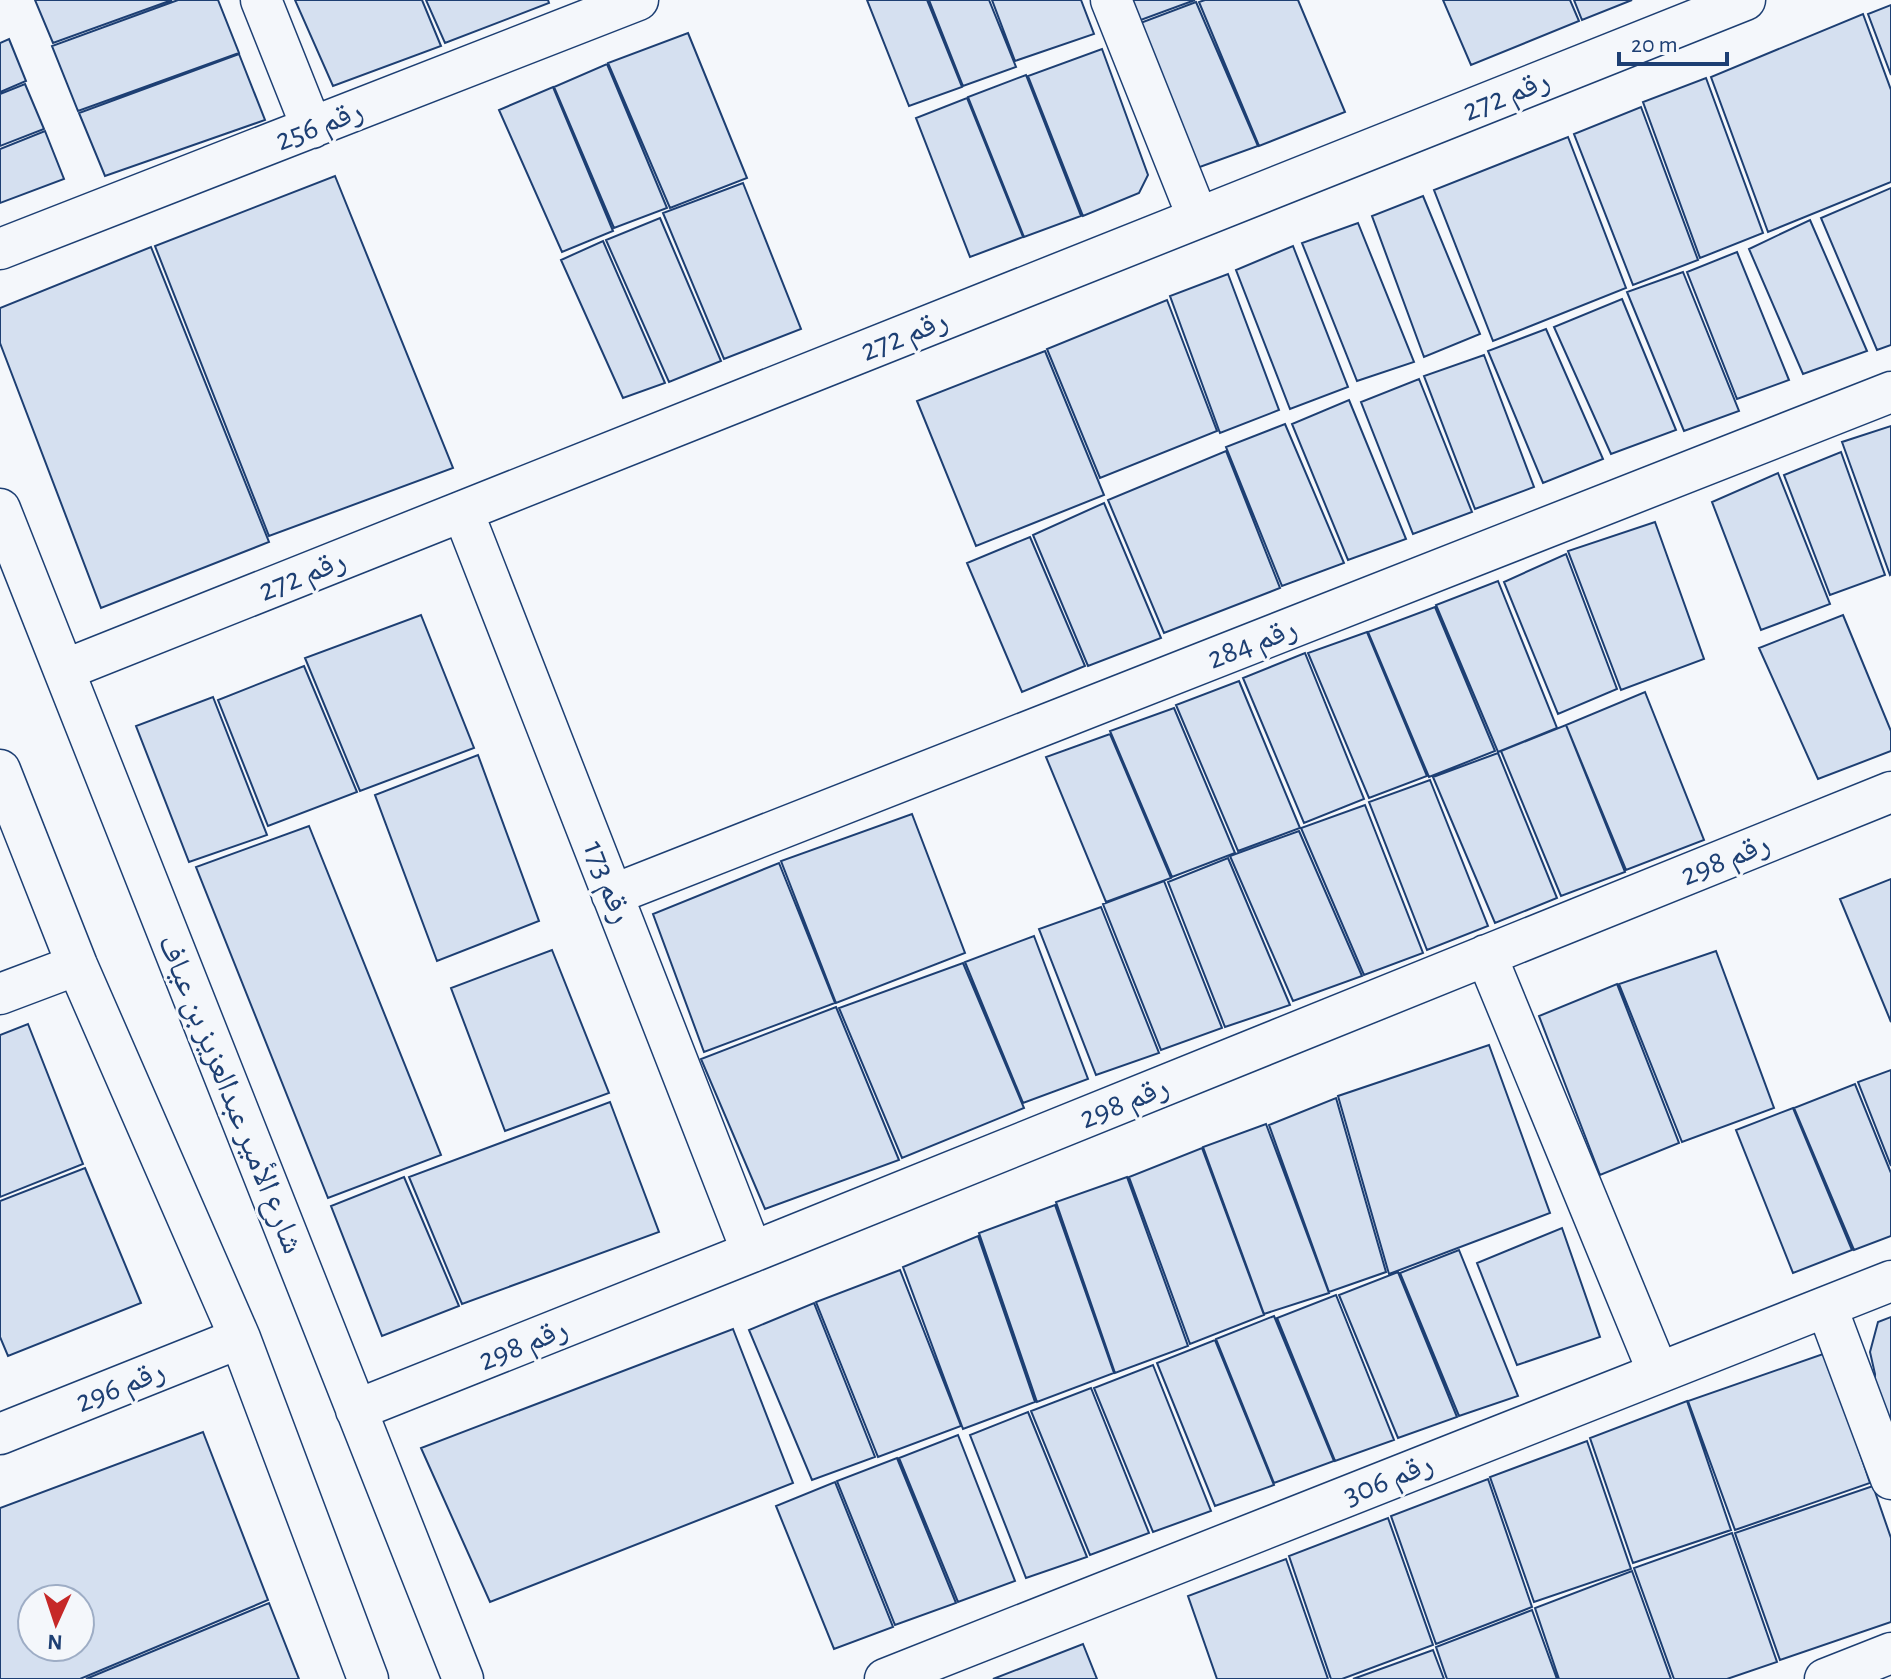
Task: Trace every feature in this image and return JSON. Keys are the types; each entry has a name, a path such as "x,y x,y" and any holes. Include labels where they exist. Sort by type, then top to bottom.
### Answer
{"street":[{"path":"261,0 312,128"},
{"name":"رقم 256","path":"0,249 638,0"},
{"path":"1111,0 1198,218"},
{"name":"رقم 272","path":"64,670 1745,0"},
{"name":"رقم 284","path":"612,895 1891,392"},
{"name":"شارع الأمير عبدالعزيز بن عياف","path":"0,509 463,1679"},
{"name":"رقم 173","path":"463,512 752,1252"},
{"path":"0,770 77,965 240,1338 368,1679"},
{"name":"رقم 298","path":"356,1410 1891,792"},
{"path":"1486,955 1658,1372"},
{"path":"0,994 77,965"},
{"name":"رقم 306","path":"885,1679 932,1670 1658,1372 1891,1281"},
{"path":"1827,1308 1891,1479"},
{"name":"رقم 296","path":"0,1434 240,1338"},
{"path":"1825,1679 1891,1653"}],"building":[{"path":"35,0 172,0 53,43"},
{"path":"178,0 218,0 239,53 78,111 52,46"},
{"path":"295,0 422,0 441,46 333,86"},
{"path":"426,0 548,0 549,3 445,43"},
{"path":"867,0 927,0 962,87 909,106"},
{"path":"929,0 989,0 1016,67 963,86"},
{"path":"992,0 1081,0 1094,34 1015,61"},
{"path":"1130,0 1195,0 1138,21"},
{"path":"1298,0 1345,112 1259,146 1199,2"},
{"path":"1443,0 1570,0 1579,21 1471,65"},
{"path":"1574,0 1632,0 1582,20"},
{"path":"1196,2 1258,146 1197,168 1135,25"},
{"path":"1891,5 1891,75 1868,14"},
{"path":"1863,14 1891,90 1891,182 1768,232 1711,77"},
{"path":"688,33 747,178 670,208 608,63"},
{"path":"9,39 26,81 0,92 0,43"},
{"path":"1102,49 1148,175 1139,193 1083,216 1028,76"},
{"path":"239,54 265,120 105,176 79,113"},
{"path":"607,64 667,208 614,228 554,87"},
{"path":"1026,75 1081,216 1024,237 968,97"},
{"path":"1706,78 1763,233 1700,258 1643,102"},
{"path":"25,84 44,129 0,146 0,94"},
{"path":"553,87 613,231 562,252 499,110"},
{"path":"967,98 1023,237 970,257 916,118"},
{"path":"1641,107 1698,260 1633,285 1574,134"},
{"path":"45,131 64,179 0,203 0,149"},
{"path":"1568,137 1626,288 1493,341 1434,190"},
{"path":"335,176 453,468 269,536 155,246"},
{"path":"743,183 801,329 724,359 663,213"},
{"path":"1891,188 1891,345 1877,350 1821,218"},
{"path":"1423,196 1480,334 1424,357 1372,216"},
{"path":"660,218 721,361 669,382 606,240"},
{"path":"1810,220 1867,351 1803,374 1749,249"},
{"path":"1358,223 1414,362 1357,381 1302,243"},
{"path":"603,241 665,383 623,398 561,260"},
{"path":"1293,246 1348,387 1290,409 1236,270"},
{"path":"151,247 269,542 101,608 0,343 0,308"},
{"path":"1737,252 1789,380 1737,399 1687,272"},
{"path":"1683,272 1739,411 1684,431 1627,292"},
{"path":"1228,274 1279,410 1220,433 1170,296"},
{"path":"1622,299 1676,430 1611,454 1554,327"},
{"path":"1167,300 1217,431 1100,478 1047,349"},
{"path":"1546,329 1603,459 1543,483 1488,351"},
{"path":"1045,351 1104,495 976,546 917,401"},
{"path":"1484,355 1534,487 1475,509 1424,376"},
{"path":"1419,379 1472,512 1413,534 1361,402"},
{"path":"1349,400 1406,539 1348,560 1292,424"},
{"path":"1285,424 1344,563 1282,586 1226,447"},
{"path":"1891,426 1891,574 1890,575 1842,442"},
{"path":"1226,451 1280,588 1164,633 1108,500"},
{"path":"1841,452 1885,575 1830,595 1784,475"},
{"path":"1778,473 1830,604 1761,630 1712,502"},
{"path":"1104,503 1161,638 1088,666 1033,535"},
{"path":"1655,522 1704,659 1621,690 1568,551"},
{"path":"1030,537 1085,666 1022,692 967,563"},
{"path":"1566,554 1617,689 1558,714 1504,582"},
{"path":"1498,581 1557,728 1498,752 1436,605"},
{"path":"1435,607 1495,751 1429,777 1368,632"},
{"path":"421,615 474,748 360,791 305,658"},
{"path":"1843,615 1891,731 1891,751 1818,779 1759,648"},
{"path":"1367,632 1427,776 1369,798 1308,653"},
{"path":"1305,653 1364,799 1304,823 1243,678"},
{"path":"304,666 357,792 268,826 218,700"},
{"path":"1239,681 1300,828 1238,851 1176,705"},
{"path":"1645,692 1704,840 1626,870 1566,725"},
{"path":"213,697 267,835 189,862 136,726"},
{"path":"1174,708 1235,853 1172,877 1110,731"},
{"path":"1566,725 1625,872 1561,896 1501,751"},
{"path":"1110,734 1171,878 1106,902 1046,757"},
{"path":"1498,753 1557,898 1495,923 1433,777"},
{"path":"478,755 539,921 437,961 375,795"},
{"path":"1430,780 1488,926 1427,950 1369,802"},
{"path":"1365,805 1423,953 1364,975 1301,828"},
{"path":"912,814 965,953 836,1003 781,861"},
{"path":"309,826 441,1155 328,1198 196,867"},
{"path":"1299,831 1362,976 1293,1001 1230,856"},
{"path":"1228,858 1290,1005 1225,1027 1168,882"},
{"path":"779,863 835,1003 704,1052 653,914"},
{"path":"1891,879 1891,1022 1840,899"},
{"path":"1164,881 1222,1028 1161,1050 1103,904"},
{"path":"1101,907 1159,1053 1096,1075 1039,929"},
{"path":"1034,936 1088,1079 1023,1103 965,962"},
{"path":"552,950 609,1093 505,1131 451,988"},
{"path":"1716,951 1774,1108 1682,1142 1619,984"},
{"path":"963,963 1024,1108 902,1158 839,1008"},
{"path":"1617,984 1679,1143 1600,1175 1539,1016"},
{"path":"836,1007 899,1160 765,1209 701,1059"},
{"path":"28,1024 83,1164 0,1197 0,1035"},
{"path":"1489,1045 1550,1213 1389,1274 1338,1096"},
{"path":"1891,1070 1891,1166 1858,1082"},
{"path":"1855,1084 1891,1173 1891,1236 1854,1250 1794,1108"},
{"path":"1336,1098 1386,1272 1329,1292 1269,1125"},
{"path":"610,1102 659,1232 462,1304 409,1177"},
{"path":"1793,1108 1852,1250 1793,1273 1736,1130"},
{"path":"1266,1124 1329,1293 1264,1314 1203,1147"},
{"path":"1202,1148 1264,1315 1190,1344 1129,1177"},
{"path":"85,1168 141,1303 8,1356 0,1337 0,1201"},
{"path":"404,1177 459,1306 382,1336 331,1206"},
{"path":"1127,1177 1188,1346 1115,1373 1056,1202"},
{"path":"1055,1205 1114,1373 1037,1402 979,1233"},
{"path":"1562,1228 1600,1337 1517,1365 1477,1263"},
{"path":"978,1236 1035,1402 963,1429 903,1267"},
{"path":"1459,1250 1518,1396 1459,1416 1400,1273"},
{"path":"900,1270 961,1426 878,1457 816,1302"},
{"path":"1398,1272 1457,1417 1398,1438 1339,1295"},
{"path":"1336,1295 1394,1440 1335,1461 1277,1318"},
{"path":"814,1303 875,1457 812,1480 749,1330"},
{"path":"1274,1316 1334,1461 1274,1483 1216,1339"},
{"path":"1891,1317 1891,1437 1874,1399 1875,1374 1870,1352 1878,1322"},
{"path":"733,1329 793,1483 490,1602 421,1448"},
{"path":"1215,1340 1274,1485 1215,1506 1157,1363"},
{"path":"1826,1353 1870,1483 1735,1530 1688,1401"},
{"path":"1153,1365 1211,1511 1153,1532 1094,1388"},
{"path":"1091,1388 1149,1533 1090,1555 1031,1411"},
{"path":"1687,1401 1731,1530 1633,1563 1590,1438"},
{"path":"1028,1412 1087,1557 1026,1578 970,1435"},
{"path":"203,1432 268,1600 80,1679 0,1679 0,1508"},
{"path":"958,1435 1015,1581 958,1602 899,1458"},
{"path":"1587,1441 1631,1569 1534,1602 1490,1477"},
{"path":"897,1458 956,1603 895,1625 837,1481"},
{"path":"1488,1479 1532,1607 1436,1644 1391,1516"},
{"path":"835,1482 893,1627 834,1649 776,1506"},
{"path":"1873,1486 1891,1538 1891,1622 1780,1660 1735,1533"},
{"path":"1388,1518 1433,1645 1342,1679 1331,1679 1289,1556"},
{"path":"1732,1533 1777,1662 1727,1679 1674,1679 1634,1568"},
{"path":"1286,1559 1328,1679 1217,1679 1188,1596"},
{"path":"1632,1571 1671,1679 1559,1679 1535,1608"},
{"path":"269,1603 299,1679 86,1679"},
{"path":"1532,1610 1557,1679 1447,1679 1436,1647"},
{"path":"1083,1644 1097,1679 993,1679"},
{"path":"1433,1650 1444,1679 1353,1679"}]}
